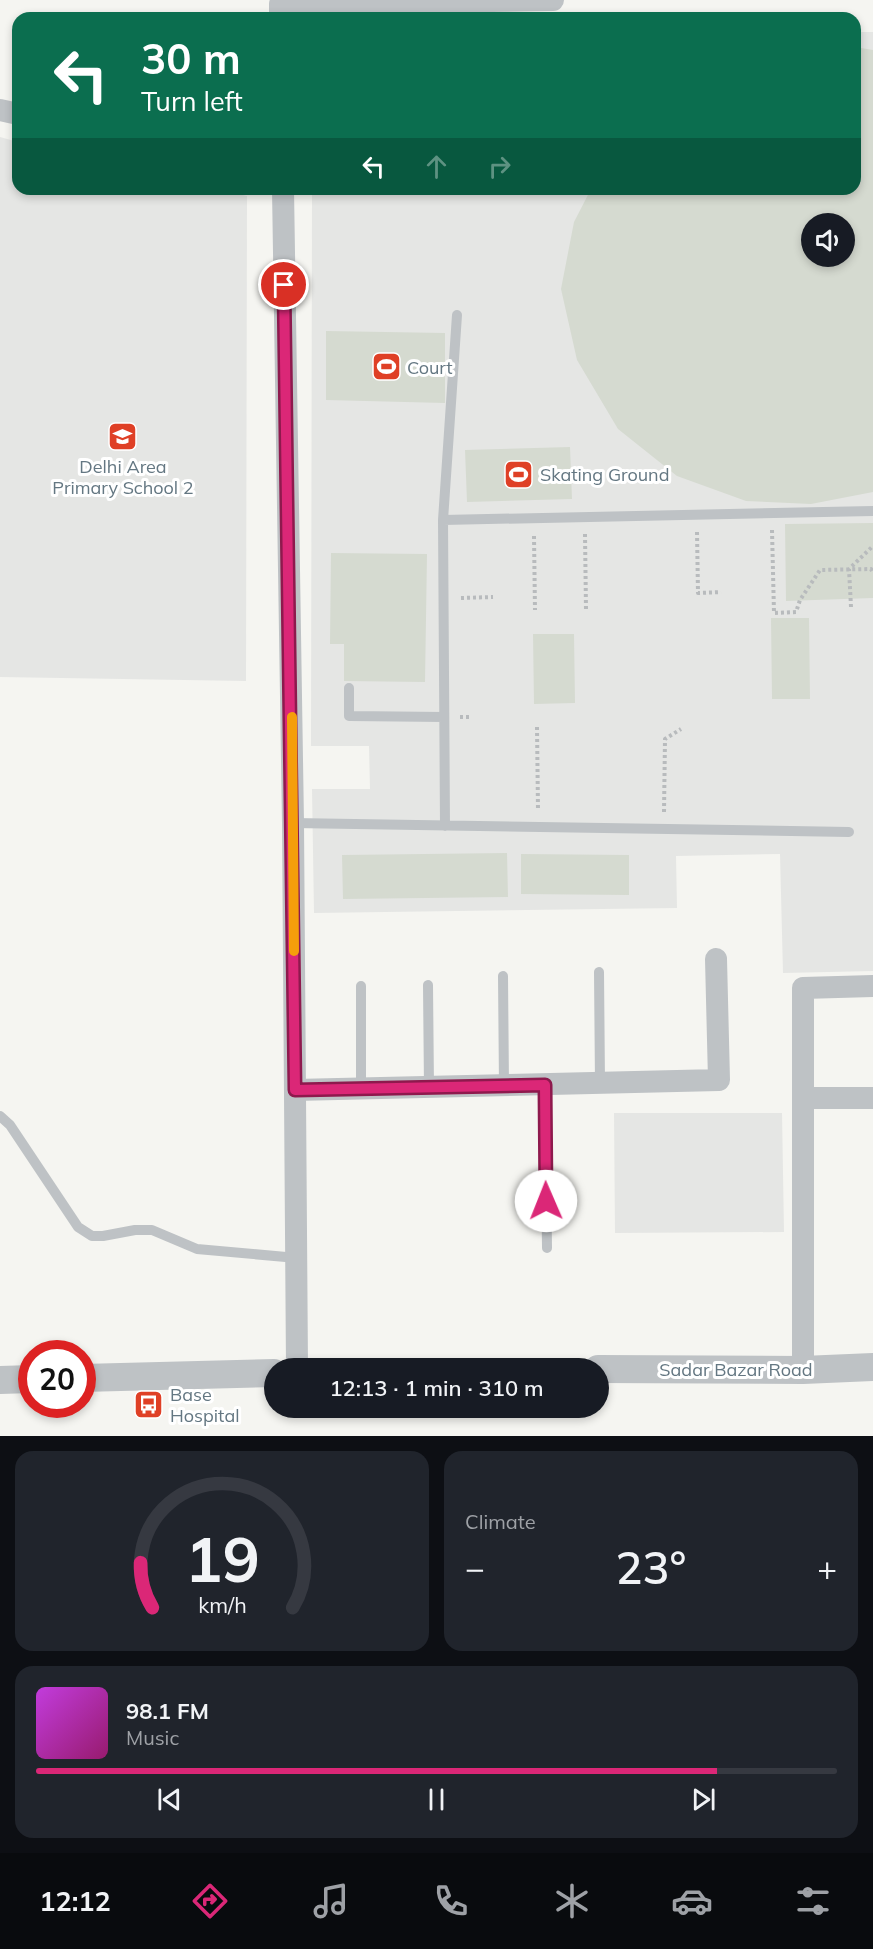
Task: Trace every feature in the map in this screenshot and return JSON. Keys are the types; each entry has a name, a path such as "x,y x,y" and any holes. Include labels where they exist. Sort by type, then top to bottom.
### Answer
{"street":[{"path":"280,7 553,0"},
{"path":"283,195 293,824 297,1358"},
{"path":"295,1090 719,1080 716,959"},
{"path":"803,1370 803,988 873,986"},
{"path":"803,1098 873,1098"},
{"name":"Sadar Bazar Road","path":"609,1369 803,1370 873,1367"},
{"path":"96,1378 264,1373"},
{"path":"0,1380 18,1379"}],"lane":[{"path":"445,826 443,520 457,315"},
{"path":"443,520 873,511"},
{"path":"349,688 349,716 444,717"},
{"path":"293,824 849,831"},
{"path":"599,972 600,1083"},
{"path":"503,976 504,1086"},
{"path":"428,985 429,1087"},
{"path":"361,986 361,1089"},
{"path":"545,1085 547,1248"},
{"path":"0,1116 10,1125 78,1227 92,1236 152,1230 197,1249 297,1258"}],"path":[{"path":"772,514 774,613 796,612 800,600 820,570 871,569 873,573"},
{"path":"697,516 698,593 721,592"},
{"path":"585,518 586,609"},
{"path":"534,519 535,610"},
{"path":"851,607 849,569 873,546"},
{"path":"444,598 494,597"},
{"path":"537,727 538,828"},
{"path":"664,828 665,739 681,729"}],"shaded area":[{"path":"861,32 873,32 873,971 783,973 780,854 676,856 677,908 314,913 312,789 370,789 369,746 311,746 312,195 861,195"},
{"path":"861,48 873,50 873,492 811,504 746,501 677,476 618,429 577,360 561,289 574,222 588,195 861,195"},
{"name":"Delhi Area Primary School 2","path":"0,137 12,140 12,195 247,196 246,681 0,677"},
{"name":"Court","path":"326,331 445,333 445,403 326,400"},
{"name":"Skating Ground","path":"570,447 572,499 467,502 465,450"},
{"path":"873,523 873,598 786,601 785,524"},
{"path":"331,553 427,554 425,682 344,681 344,644 330,644"},
{"path":"771,618 809,618 810,699 772,699"},
{"path":"533,634 574,634 575,703 534,704"},
{"path":"507,853 508,897 343,899 342,855"},
{"path":"521,854 629,855 629,895 521,894"},
{"path":"614,1113 782,1113 784,1232 615,1233"}],"slow traffic":[{"path":"292,717 294,951"}],"place":[{"name":"Court","path":"386,367"},
{"name":"Delhi Area Primary School 2","path":"123,437"},
{"name":"Skating Ground","path":"519,474"},
{"name":"Base Hospital","path":"149,1404"}],"route":[{"path":"284,285 295,1090 545,1085 546,1201"}]}
